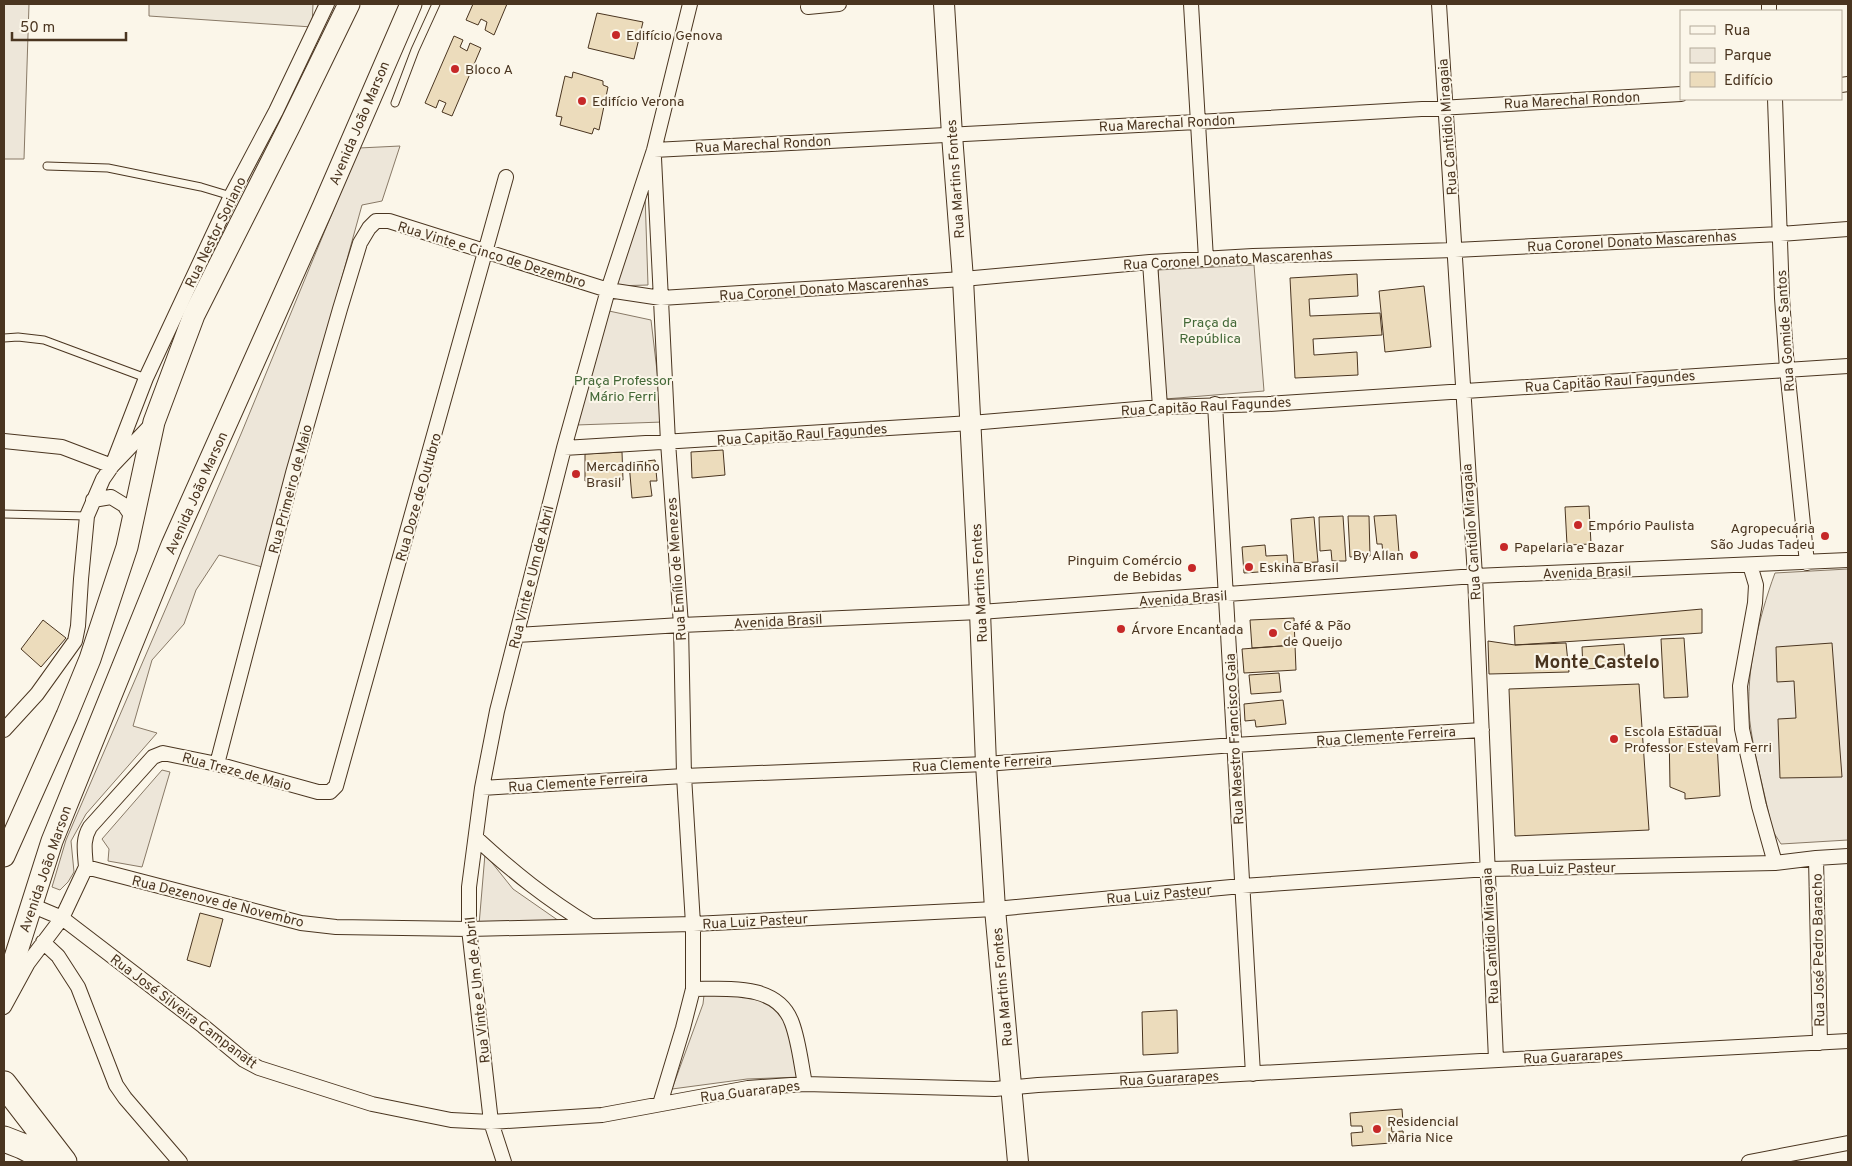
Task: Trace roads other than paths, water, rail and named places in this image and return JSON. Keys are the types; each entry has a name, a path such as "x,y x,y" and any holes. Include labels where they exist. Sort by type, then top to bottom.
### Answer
{"highway":[{"path":"4,1084 64,1162"},
{"path":"4,1139 53,1162"}],"main road":[{"path":"4,856 90,659 127,547 154,422 194,315 349,4"},
{"name":"Avenida João Marson","path":"4,992 52,841 172,545 323,207 411,4"}],"street":[{"name":"Rua Nestor Soriano","path":"112,466 146,378 230,196 276,111 327,4"},
{"name":"Rua Vinte e Um de Abril","path":"504,1162 491,1122 469,929 470,887 482,788 497,711 564,448 608,290 654,150 690,4"},
{"path":"808,7 839,4"},
{"name":"Rua Martins Fontes","path":"944,4 963,278 986,764 995,909 1018,1162"},
{"path":"1191,4 1206,259"},
{"name":"Rua Cantidio Miragaia","path":"1439,4 1475,576 1496,1060"},
{"name":"Rua Marechal Rondon","path":"654,150 1197,122 1680,94"},
{"name":"Rua Gomide Santos","path":"1775,100 1787,369 1807,563"},
{"name":"Rua Emílio de Menezes","path":"654,150 668,442 681,625 684,776 693,924 693,989 660,1104"},
{"name":"Rua Doze de Outubro","path":"307,790 324,793 330,792 336,786 339,777 506,177"},
{"name":"Rua Vinte e Cinco de Dezembro","path":"376,221 389,221 608,290"},
{"name":"Rua Primeiro de Maio","path":"217,764 293,473 340,309 360,243 369,228 376,221"},
{"name":"Rua Coronel Donato Mascarenhas","path":"608,290 661,298 963,278 1150,262 1455,250 1848,229"},
{"path":"1150,262 1160,407"},
{"name":"Rua Capitão Raul Fagundes","path":"564,448 971,423 1160,407 1268,404 1848,366"},
{"name":"Rua Maestro Francisco Gaia","path":"1215,404 1253,1074"},
{"path":"4,730 37,694 75,641 78,626 80,579 87,516 103,478 154,422"},
{"path":"4,441 62,447 112,466"},
{"path":"93,500 111,497 124,505 133,518"},
{"name":"Avenida Brasil","path":"517,636 681,625 980,612 1475,576 1848,560"},
{"path":"1750,565 1756,586 1756,603 1740,686 1742,729 1758,806 1775,863"},
{"name":"Rua Clemente Ferreira","path":"482,788 684,776 986,764 1234,745 1482,730"},
{"name":"Rua Treze de Maio","path":"86,867 84,842 90,827 157,754 168,752 307,790"},
{"path":"476,838 522,879 561,908 592,927"},
{"name":"Rua Luiz Pasteur","path":"469,929 693,924 995,909 1242,886 1488,869 1775,863 1848,856"},
{"name":"Rua José Pedro Baracho","path":"1816,858 1820,1043"},
{"path":"4,1006 28,963 62,918 86,867"},
{"name":"Rua Dezenove de Novembro","path":"86,867 301,923 336,926 469,929"},
{"name":"Rua José Silveira Campanatt","path":"31,905 62,918 203,1026 244,1060 259,1068 372,1104 451,1120 491,1122"},
{"path":"44,942 58,956 78,987 116,1085 180,1162"},
{"path":"693,989 734,989 758,992 771,996 781,1005 792,1022 805,1084"},
{"name":"Rua Guararapes","path":"491,1122 602,1115 748,1088 805,1084 985,1089 1848,1041"},
{"path":"1749,1162 1848,1143"}],"lane":[{"path":"395,103 415,50 436,4"},
{"path":"47,166 108,168 230,196"},
{"path":"4,338 18,337 44,340 146,378"},
{"path":"4,514 87,516"}],"place":[{"name":"Edifício Genova","path":"616,35"},
{"name":"Bloco A","path":"455,69"},
{"name":"Edifício Verona","path":"582,101"},
{"name":"Mercadinho Brasil","path":"576,474"},
{"name":"Empório Paulista","path":"1578,525"},
{"name":"Agropecuária São Judas Tadeu","path":"1825,536"},
{"name":"Papelaria e Bazar","path":"1504,547"},
{"name":"By Allan","path":"1414,555"},
{"name":"Eskina Brasil","path":"1249,567"},
{"name":"Pinguim Comércio de Bebidas","path":"1192,568"},
{"name":"Árvore Encantada","path":"1121,629"},
{"name":"Café & Pão de Queijo","path":"1273,633"},
{"name":"Escola Estadual Professor Estevam Ferri","path":"1614,739"},
{"name":"Residencial Maria Nice","path":"1377,1129"}],"district":[{"name":"Monte Castelo","path":"1597,661"}],"park label":[{"name":"Praça da República","path":"1210,330"},
{"name":"Praça Professor Mário Ferri","path":"623,388"}]}
